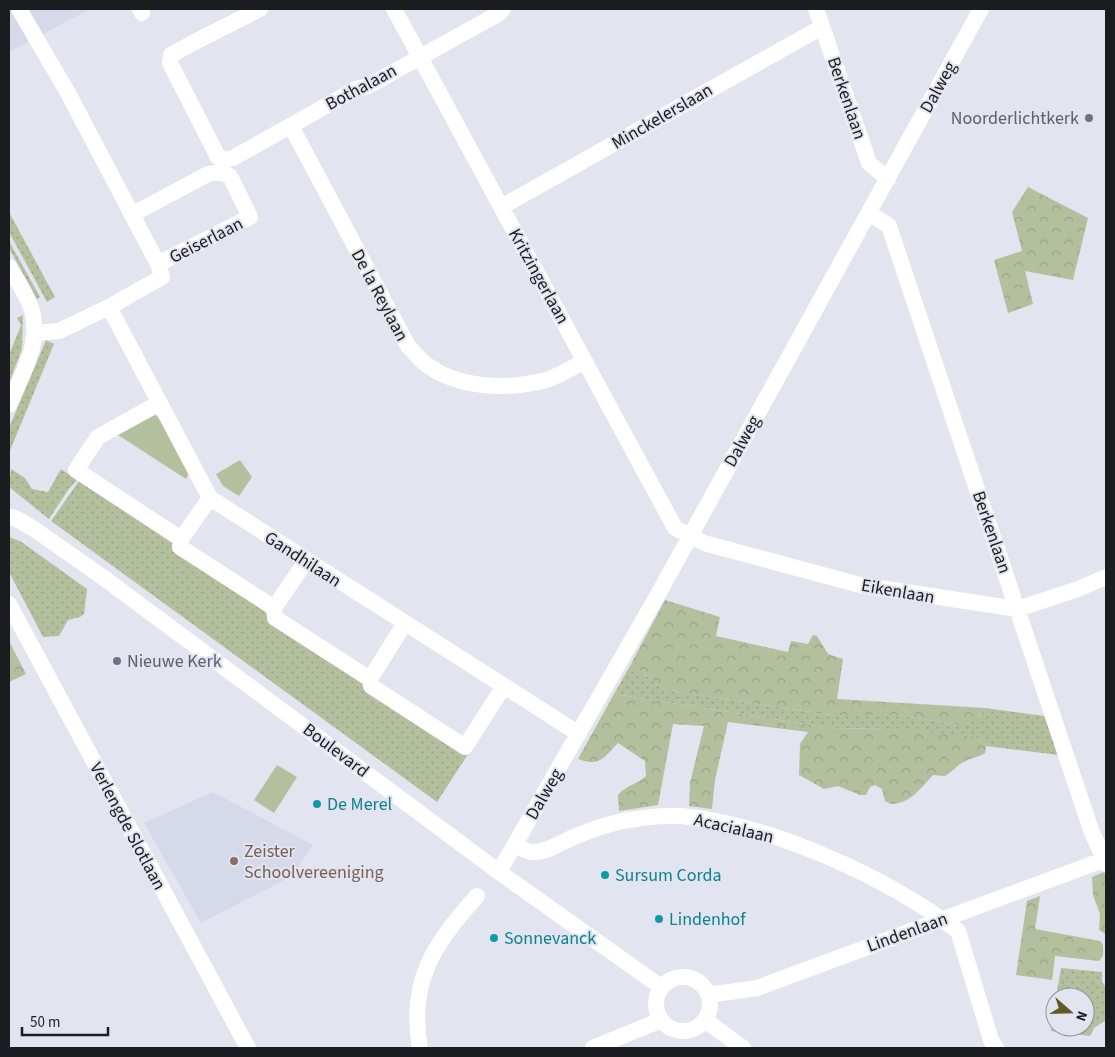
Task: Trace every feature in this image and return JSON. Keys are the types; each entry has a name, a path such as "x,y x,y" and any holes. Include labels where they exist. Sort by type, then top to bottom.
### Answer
{"street":[{"name":"Geiserlaan","path":"19,9 68,93 133,214 158,264 162,277 109,307 59,331 36,333"},
{"name":"Bothalaan","path":"260,9 226,27 212,31 171,55 170,64 218,157 224,160 233,158 356,89 368,86 418,56 498,14 503,9"},
{"name":"Kritzingerlaan","path":"394,9 675,528 689,537"},
{"name":"Berkenlaan","path":"816,9 869,163 888,179"},
{"name":"Dalweg","path":"499,872 579,734 981,9"},
{"name":"Minckelerslaan","path":"501,207 822,27"},
{"name":"De la Reylaan","path":"291,126 408,346 427,366 449,376 494,387 516,386 548,379 585,361"},
{"name":"Geiserlaan","path":"133,214 208,174 219,172 230,176 250,218 158,264"},
{"name":"Berkenlaan","path":"869,213 888,226 1091,830 1106,861"},
{"path":"9,267 30,305 36,333 32,351 9,405"},
{"name":"Gandhilaan","path":"109,307 210,498 579,734"},
{"path":"159,403 98,437 76,470 181,539"},
{"path":"210,498 181,539 180,547 274,608"},
{"name":"Boulevard","path":"9,517 34,529 112,584 499,872 661,987"},
{"name":"Eikenlaan","path":"689,537 713,546 860,585 1018,609 1078,589 1106,577"},
{"path":"306,561 274,608 275,618 370,679"},
{"name":"Verlengde Slotlaan","path":"9,604 248,1048"},
{"path":"405,624 370,679 371,686 465,747 504,686"},
{"name":"Acacialaan","path":"515,845 530,852 542,851 578,835 633,819 679,816 728,823 766,834 823,856 896,892 942,919 958,931 991,1040 996,1048"},
{"name":"Lindenlaan","path":"708,995 757,988 942,919 1106,861"},
{"path":"420,1048 418,1008 423,977 432,952 451,924 477,896"},
{"path":"688,978 700,984 708,995 710,1008 705,1020 693,1030 685,1032 669,1028 660,1020 656,1005 661,987 673,979 688,978"},
{"path":"593,1048 660,1020"},
{"path":"705,1020 743,1048"}],"shaded area":[{"path":"9,9 90,9 9,52"},
{"name":"Zeister Schoolvereeniging","path":"213,792 313,845 292,876 201,923 144,823"}],"green space":[{"path":"1028,187 1088,218 1073,280 1025,271 1033,304 1008,313 994,260 1022,251 1012,212"},
{"path":"9,212 55,297 47,302 9,232"},
{"path":"9,241 40,297 37,299 9,248"},
{"path":"23,315 22,349 9,383 9,355 21,325 17,318"},
{"path":"46,340 54,344 9,453 9,428"},
{"path":"155,415 160,418 189,473 186,479 118,435"},
{"path":"240,460 252,477 239,496 223,486 216,474"},
{"path":"11,469 25,478 32,489 48,492 61,469 77,480 49,519 9,487"},
{"path":"79,481 172,538 468,754 437,802 51,521"},
{"path":"9,537 20,541 87,589 84,614 68,620 59,636 43,637 9,572"},
{"path":"665,600 720,617 716,636 788,652 791,641 808,644 813,635 817,636 828,654 843,659 837,699 985,708 975,720 961,725 897,715 830,715 662,688 631,664"},
{"path":"9,641 26,674 9,682"},
{"path":"631,664 662,688 830,715 897,715 961,725 979,717 985,708 1045,716 1059,755 986,746 981,739 891,729 831,728 614,694"},
{"path":"614,694 831,728 891,729 963,735 981,739 986,746 985,753 965,761 945,776 933,775 910,798 891,804 885,801 882,789 875,785 870,787 866,795 860,795 838,786 824,789 799,775 800,744 808,732 728,722 715,780 712,809 689,806 690,783 704,726 673,724 658,805 619,811 618,795 646,776 645,761 618,743 601,760 591,762 578,759"},
{"path":"277,765 297,777 274,813 254,800"},
{"path":"1104,872 1106,876 1106,934 1099,930 1100,914 1093,895 1092,877"},
{"path":"1040,896 1035,929 1100,941 1103,944 1103,956 1099,961 1055,956 1052,980 1016,975 1027,901"},
{"path":"1061,968 1102,972 1102,982 1106,987 1106,1020 1095,1027 1095,987 1058,987"}],"place":[{"name":"Noorderlichtkerk","path":"1089,118"},
{"name":"Nieuwe Kerk","path":"117,661"},
{"name":"De Merel","path":"317,804"},
{"name":"Zeister Schoolvereeniging","path":"234,861"},
{"name":"Sursum Corda","path":"605,875"},
{"name":"Lindenhof","path":"659,919"},
{"name":"Sonnevanck","path":"494,938"}]}
